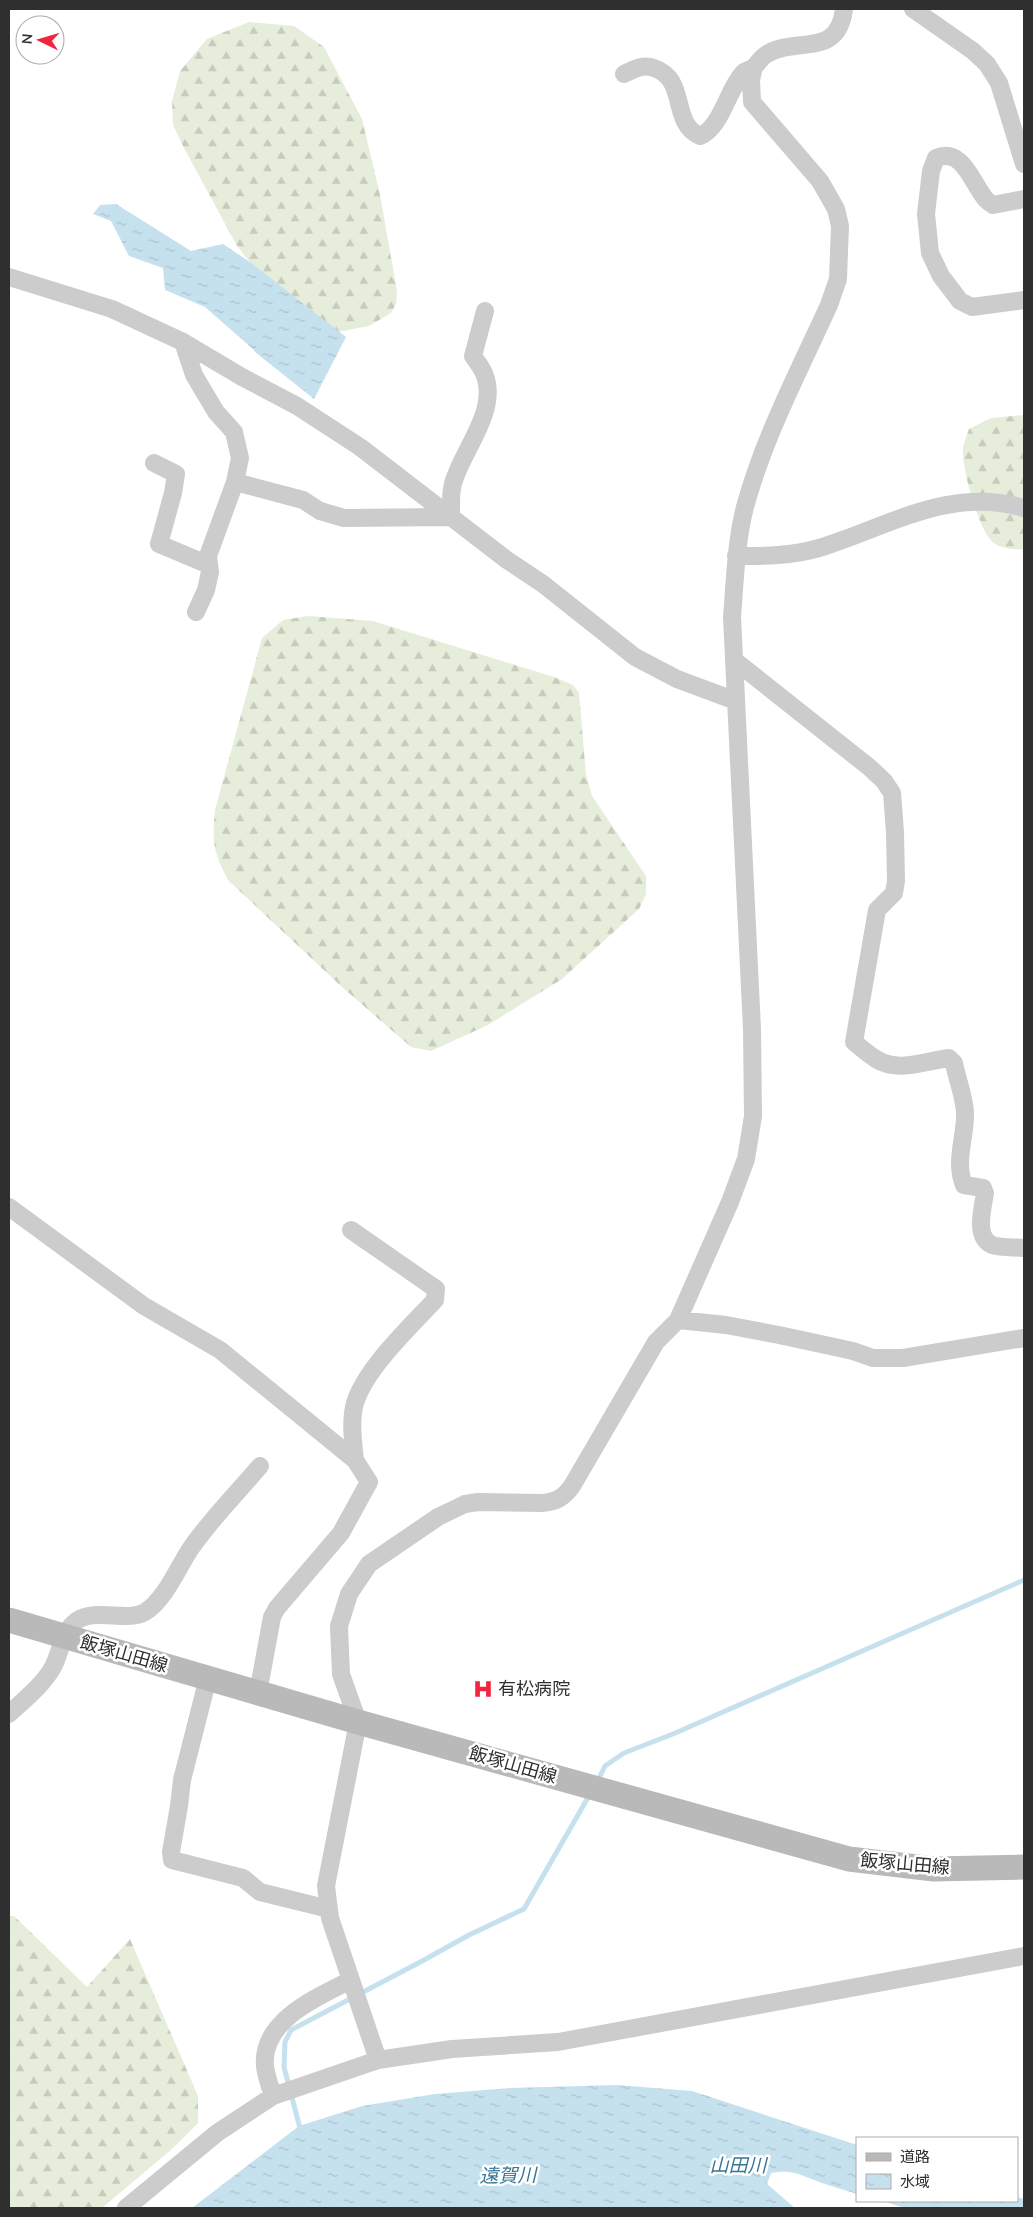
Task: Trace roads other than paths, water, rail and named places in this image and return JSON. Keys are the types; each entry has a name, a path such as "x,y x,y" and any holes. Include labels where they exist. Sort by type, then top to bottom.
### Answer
{"main road":[{"name":"飯塚山田線","path":"9,1620 358,1722 849,1859 934,1869 1024,1867"}],"street":[{"path":"624,74 635,68 648,66 662,70 671,77 685,120 692,132 700,136 706,133 716,119 744,72 754,67 765,55 785,46 806,46 824,42 835,34 844,9"},
{"path":"913,9 973,50 987,64 1000,83 1024,160"},
{"path":"378,2060 329,1909 326,1886 358,1722 341,1674 339,1626 349,1594 369,1564 438,1517 465,1504 478,1502 542,1503 552,1502 564,1497 656,1342 678,1320 730,1202 746,1158 753,1116 752,1029 732,617 736,556 745,507 761,459 829,305 838,279 840,226 836,209 820,181 752,102 751,80 754,67"},
{"path":"1024,199 993,205 984,197 974,179 960,163 953,157 944,155 936,158 931,171 926,214 930,253 941,276 960,301 972,307 1024,300"},
{"path":"9,277 112,309 183,342 242,377 297,406 360,447 507,560 543,584 635,657 677,679 736,701"},
{"path":"451,517 451,490 455,476 483,418 488,392 485,376 473,356 484,311"},
{"path":"183,342 194,375 216,412 234,432 240,458 236,482 208,556 210,572 206,590 196,612"},
{"path":"154,463 176,474 174,492 159,544 209,565"},
{"path":"236,482 303,500 320,511 344,518 451,517"},
{"path":"736,556 782,555 819,548 891,520 944,504 980,502 1024,508"},
{"path":"734,660 862,761 884,781 892,793 896,881 894,893 877,910 854,1042 877,1060 889,1064 915,1065 949,1058 954,1063 965,1112 959,1163 960,1176 964,1185 982,1188 985,1193 981,1229 985,1238 992,1245 1024,1248"},
{"path":"9,1207 144,1306 220,1350 356,1460 369,1482 341,1533 276,1608 272,1617 258,1693"},
{"path":"350,1230 436,1289 435,1300 384,1357 367,1380 356,1402 352,1422 356,1460"},
{"path":"678,1320 726,1325 778,1334 852,1351 873,1358 903,1358 1024,1338"},
{"path":"9,1714 29,1696 53,1667 64,1637 76,1621 96,1615 130,1616 144,1612 161,1596 192,1546 260,1466"},
{"path":"208,1678 182,1780 180,1806 171,1852 172,1860 243,1878 260,1892 329,1909"},
{"path":"126,2208 217,2133 273,2096 378,2060 452,2049 558,2042 1024,1956"},
{"path":"273,2096 265,2066 269,2042 275,2031 289,2016 352,1983"}],"water":[{"path":"116,204 191,251 223,244 250,262 346,337 314,399 255,352 205,307 165,290 163,268 129,256 111,221 93,214 100,205"},
{"path":"617,2085 692,2091 856,2145 856,2194 798,2174 779,2172 771,2173 767,2184 795,2208 192,2208 299,2126 362,2106 435,2094 510,2088"},
{"path":"1018,2197 1024,2199 1024,2208 905,2208 885,2202 1018,2202"}],"waterway":[{"path":"597,1782 605,1766 624,1753 673,1734 1024,1580"},
{"path":"301,2132 284,2067 285,2042 291,2030 469,1935 524,1909 590,1794"}],"place":[{"name":"有松病院","path":"483,1689"}],"water label":[{"name":"山田川","path":"738,2166"},
{"name":"遠賀川","path":"508,2176"}]}
